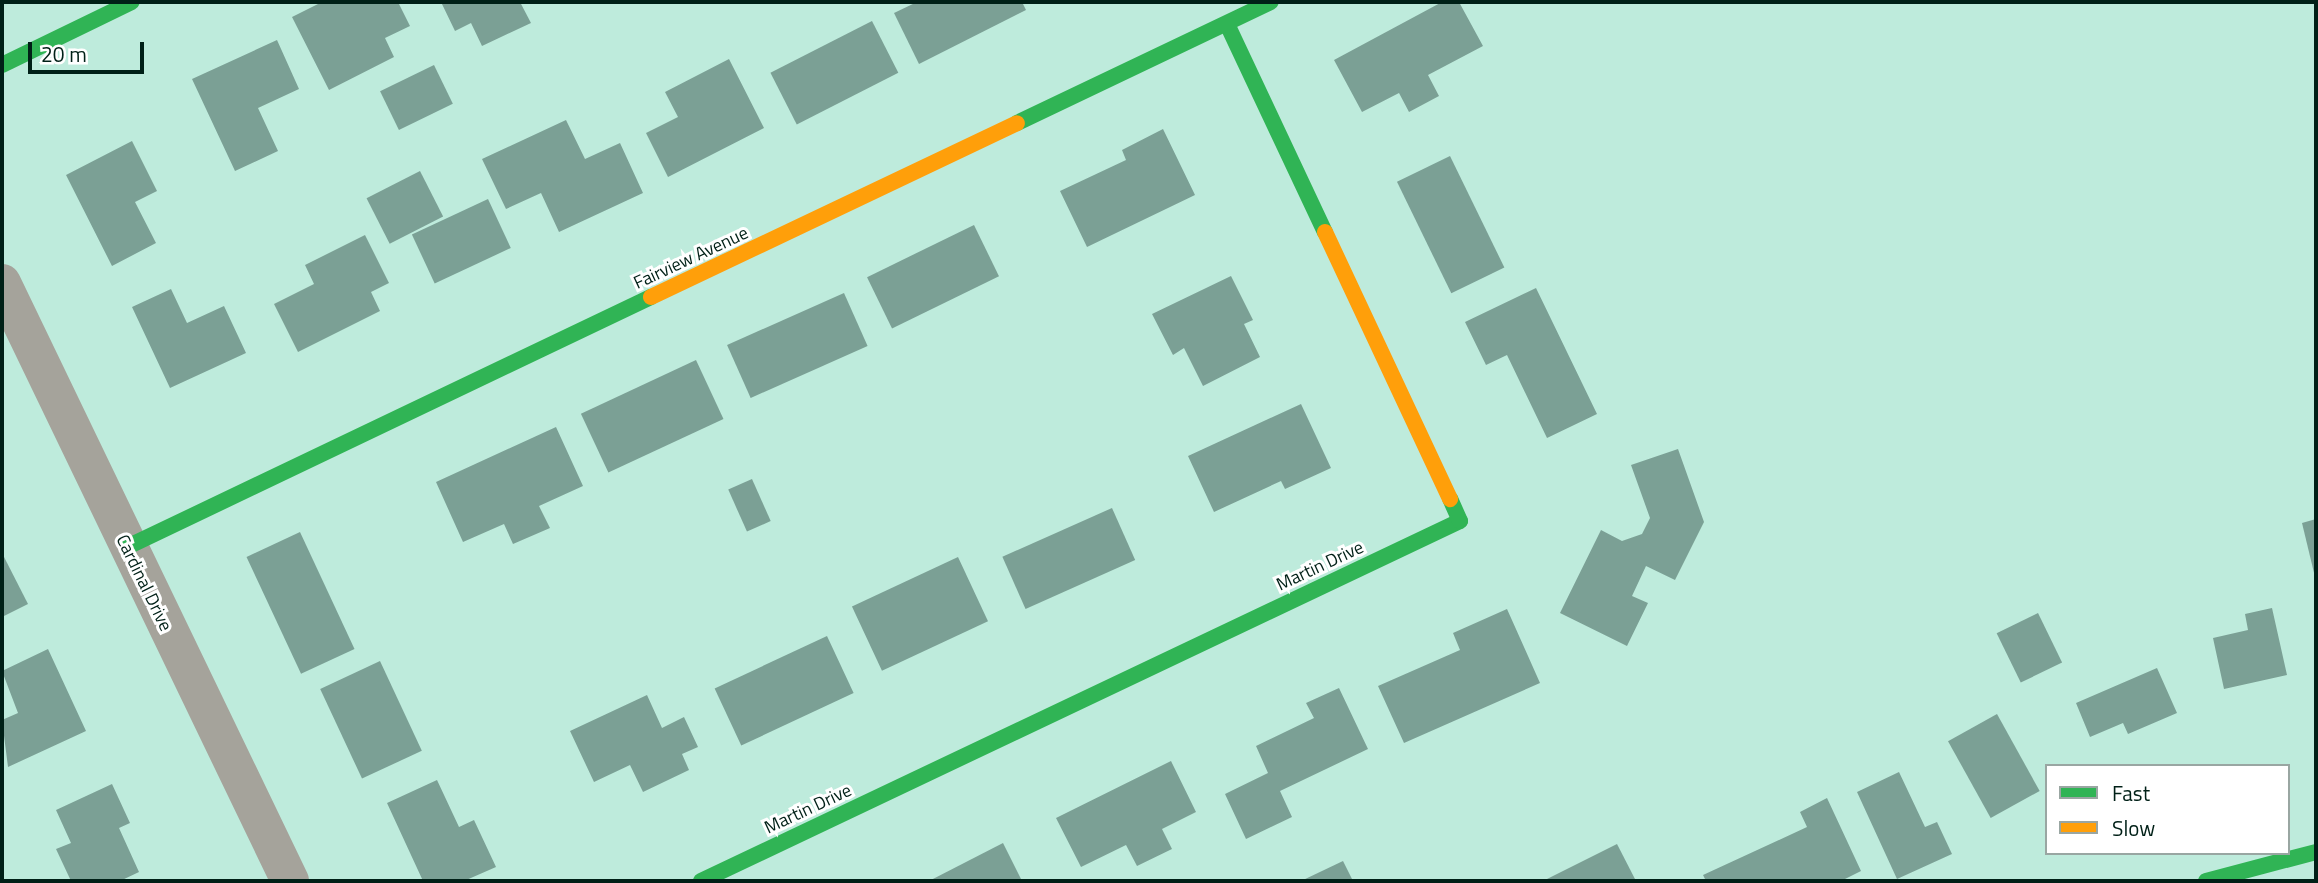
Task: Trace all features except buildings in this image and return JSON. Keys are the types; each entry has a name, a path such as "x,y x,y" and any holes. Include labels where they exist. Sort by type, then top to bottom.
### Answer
{"street":[{"path":"2,65 132,2"},
{"name":"Fairview Avenue","path":"127,547 1271,2"},
{"name":"Martin Drive","path":"701,881 1461,521 1227,24"},
{"name":"Cardinal Drive","path":"2,283 290,881"},
{"path":"2206,881 2316,852"}],"traffic: fast":[{"path":"2,65 132,2"},
{"path":"1017,123 1271,2"},
{"path":"1227,24 1325,232"},
{"path":"127,547 651,297"},
{"path":"701,881 1460,521 1450,499"},
{"path":"2206,881 2316,852"}],"traffic: slow":[{"path":"651,297 1017,123"},
{"path":"1325,232 1450,499"}]}
